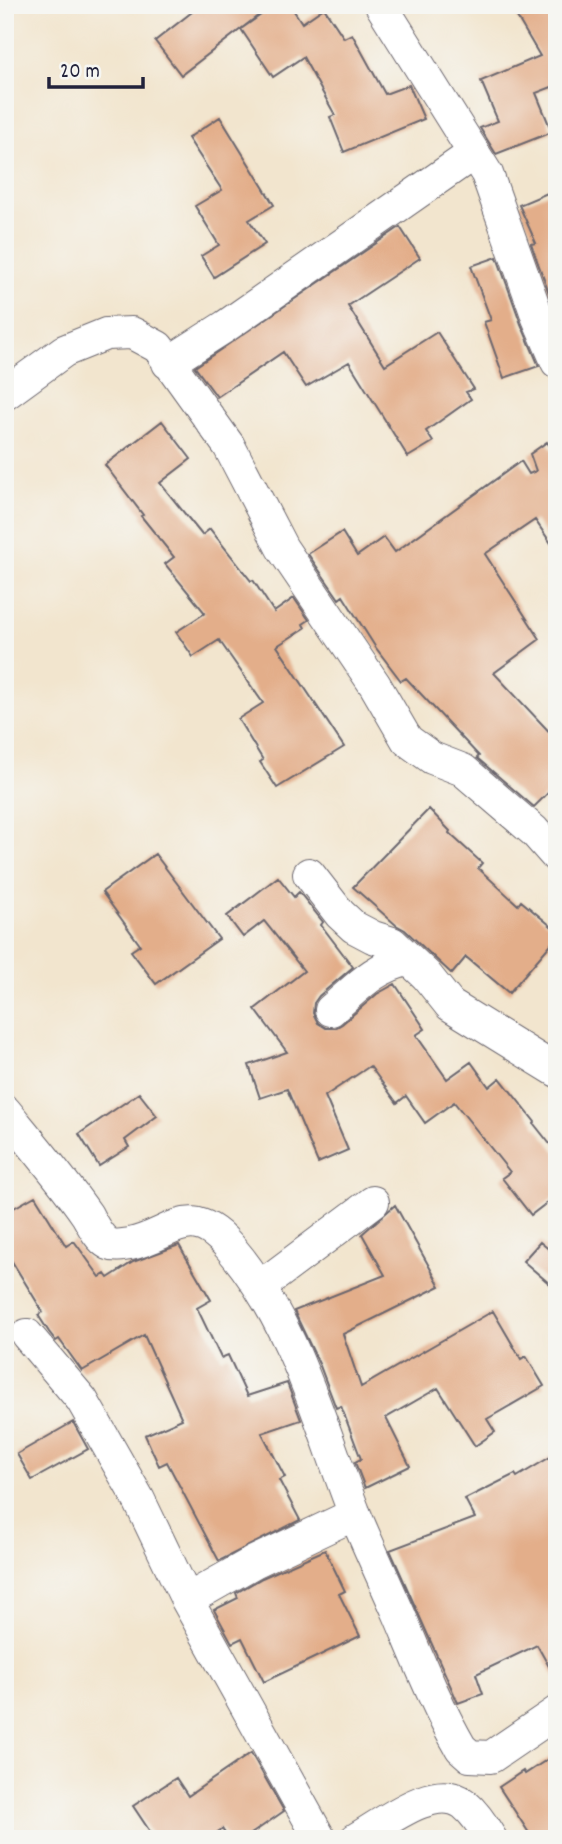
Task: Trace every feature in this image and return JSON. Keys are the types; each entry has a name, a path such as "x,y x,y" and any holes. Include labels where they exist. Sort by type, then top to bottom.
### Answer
{"street":[{"path":"381,5 487,174 538,318 557,362"},
{"path":"169,363 474,153"},
{"path":"5,394 64,351 106,334 132,333 158,347 229,446 282,548 375,685 407,740 432,758 463,770 534,831 557,858"},
{"path":"309,874 354,928 392,943 426,975 450,1005 557,1071"},
{"path":"331,1010 374,972 388,964 407,960"},
{"path":"5,1111 109,1244 121,1246 140,1242 166,1229 189,1222 198,1224 219,1236 261,1286 285,1332 316,1404 355,1514 427,1679 461,1748 470,1756 491,1757 557,1712"},
{"path":"261,1286 373,1202"},
{"path":"27,1335 82,1400 139,1500 187,1600 320,1839"},
{"path":"187,1600 254,1562 355,1514"},
{"path":"356,1839 416,1802 445,1796 463,1804 491,1839"}],"building":[{"path":"201,5 272,5 181,75 155,41"},
{"path":"275,5 290,5 302,23 324,8 344,38 352,34 385,94 409,85 424,119 344,152 330,117 335,115 303,57 273,77 241,29"},
{"path":"510,5 557,5 557,85 536,93 552,132 496,154 480,128 498,121 481,81 540,56"},
{"path":"220,117 274,205 249,220 265,244 214,277 201,256 219,245 195,206 222,190 188,138"},
{"path":"557,189 557,315 531,244 536,243 519,205"},
{"path":"400,227 420,258 348,306 385,365 437,332 474,389 466,392 471,399 426,431 433,442 408,457 349,362 306,387 283,352 217,397 195,367"},
{"path":"497,257 539,366 504,378 484,322 491,320 471,266"},
{"path":"162,421 191,459 160,483 202,535 210,529 251,581 253,580 274,612 294,598 309,620 303,624 305,628 277,646 344,747 277,788 238,719 263,703 219,640 193,657 176,632 205,613 165,564 174,557 105,465"},
{"path":"547,442 557,456 557,552 535,520 485,554 540,639 494,673 557,740 557,784 534,807 477,758 479,756 406,678 401,681 343,596 339,599 308,554 342,532 357,556 384,537 395,552 521,461 529,474 536,471 530,454"},
{"path":"429,809 449,833 482,863 478,868 518,905 521,901 557,931 557,937 509,993 466,957 452,974 353,887"},
{"path":"155,854 219,939 156,984 131,951 140,945 102,892"},
{"path":"278,877 294,897 299,892 353,967 314,1003 313,1013 318,1023 326,1028 335,1028 377,994 395,984 425,1029 416,1035 447,1079 471,1062 489,1087 500,1078 535,1122 557,1153 557,1195 531,1215 502,1178 510,1172 454,1102 425,1123 406,1096 397,1103 370,1066 325,1096 348,1150 318,1163 287,1089 260,1098 249,1065 287,1052 255,1009 304,971 264,921 243,937 227,916"},
{"path":"139,1093 157,1116 125,1140 129,1147 99,1166 79,1134"},
{"path":"35,1196 66,1246 74,1241 100,1277 105,1274 108,1278 133,1262 179,1245 211,1300 197,1308 221,1358 228,1355 247,1396 287,1383 301,1420 262,1433 285,1477 279,1480 300,1520 219,1561 167,1462 159,1466 145,1435 182,1419 144,1335 82,1371 38,1315 43,1312 5,1250 5,1213"},
{"path":"395,1205 440,1286 343,1334 361,1387 493,1311 521,1359 526,1356 544,1386 487,1419 495,1432 475,1446 438,1388 386,1418 410,1466 365,1488 355,1462 361,1459 341,1406 336,1408 294,1311 385,1275 362,1234"},
{"path":"540,1242 557,1256 557,1290 523,1261"},
{"path":"73,1422 88,1449 32,1480 17,1454"},
{"path":"557,1453 557,1681 537,1645 476,1674 483,1694 458,1703 390,1550 475,1518 465,1499 515,1474 517,1477"},
{"path":"325,1550 345,1591 339,1594 360,1636 264,1682 242,1638 232,1643 214,1610 238,1598 236,1593 262,1578"},
{"path":"251,1753 284,1811 244,1839 229,1839 222,1829 208,1839 155,1839 133,1806 176,1778 188,1796"},
{"path":"557,1753 557,1839 533,1839 499,1787"}]}
